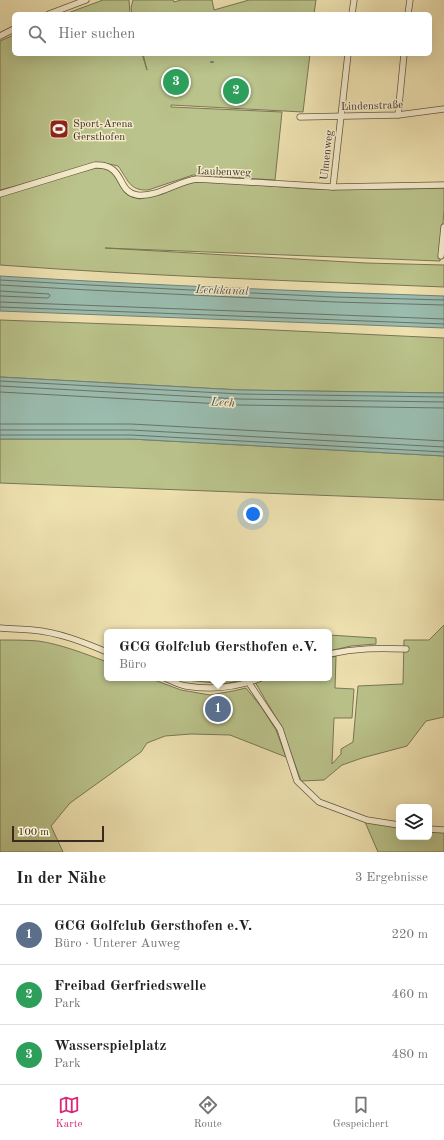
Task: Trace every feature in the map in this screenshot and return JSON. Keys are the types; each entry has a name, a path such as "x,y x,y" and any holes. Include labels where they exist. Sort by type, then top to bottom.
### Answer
{"street":[{"path":"54,12 86,0"},
{"path":"352,12 354,0"},
{"path":"408,12 410,0"},
{"path":"0,36 12,30"},
{"name":"Ulmenweg","path":"333,187 348,56"},
{"path":"398,115 404,56"},
{"name":"Lindenstraße","path":"300,117 398,115 444,110"},
{"name":"Laubenweg","path":"0,194 95,165 104,164 111,167 117,173 125,188 138,195 154,193 197,179 333,187 444,185"},
{"path":"441,256 444,227"},
{"path":"0,628 60,634 74,638 104,651"},
{"path":"332,653 350,650 379,648 406,649"},
{"path":"172,681 185,686 222,687 254,681"},
{"path":"249,683 280,729 297,781 320,802 367,820 396,825"},
{"path":"432,829 444,830"}],"green space":[{"path":"103,0 129,0 130,12 70,12"},
{"path":"133,0 173,0 174,2 181,0 212,0 214,10 249,0 316,0 314,12 132,12"},
{"path":"12,36 12,56 143,56 147,70 144,56 310,56 303,112 171,105 171,107 282,112 275,180 193,175 148,190 142,190 130,183 118,166 105,163 0,190 0,41"},
{"path":"96,168 104,168 108,170 116,178 127,194 140,199 202,181 312,189 444,188 444,210 440,261 105,248 366,263 444,265 444,287 166,275 0,265 0,197 31,186"},
{"path":"0,320 252,329 444,338 444,393 240,390 0,377"},
{"path":"0,439 131,439 444,456 444,500 0,483"},
{"path":"444,625 444,717 426,721 407,746 342,765 324,780 301,781 282,728 255,682 332,681 332,657 336,656 335,688 354,689 352,718 334,718 332,764 341,754 341,749 353,742 358,686 403,684 404,640 429,640"},
{"path":"332,635 376,638 376,644 351,646 332,650"},
{"path":"0,640 38,641 55,644 104,661 104,681 157,681 181,690 210,695 246,688 262,708 276,730 286,757 230,735 191,734 165,736 147,743 141,752 70,803 51,826 63,852 0,852"},
{"path":"196,681 238,681 224,684"},
{"path":"365,822 396,827 396,840 432,840 432,831 444,832 444,852 378,852"}],"water":[{"name":"Lechkanal","path":"0,276 222,288 444,296 444,328 0,311"},
{"name":"Lech","path":"0,377 240,390 444,393 444,456 131,439 0,439"}],"place":[{"name":"Wasserspielplatz","path":"176,82"},
{"name":"Freibad Gerfriedswelle","path":"236,91"},
{"name":"Sport-Arena Gersthofen","path":"59,129"},
{"name":"GCG Golfclub Gersthofen e.V.","path":"218,709"}]}
